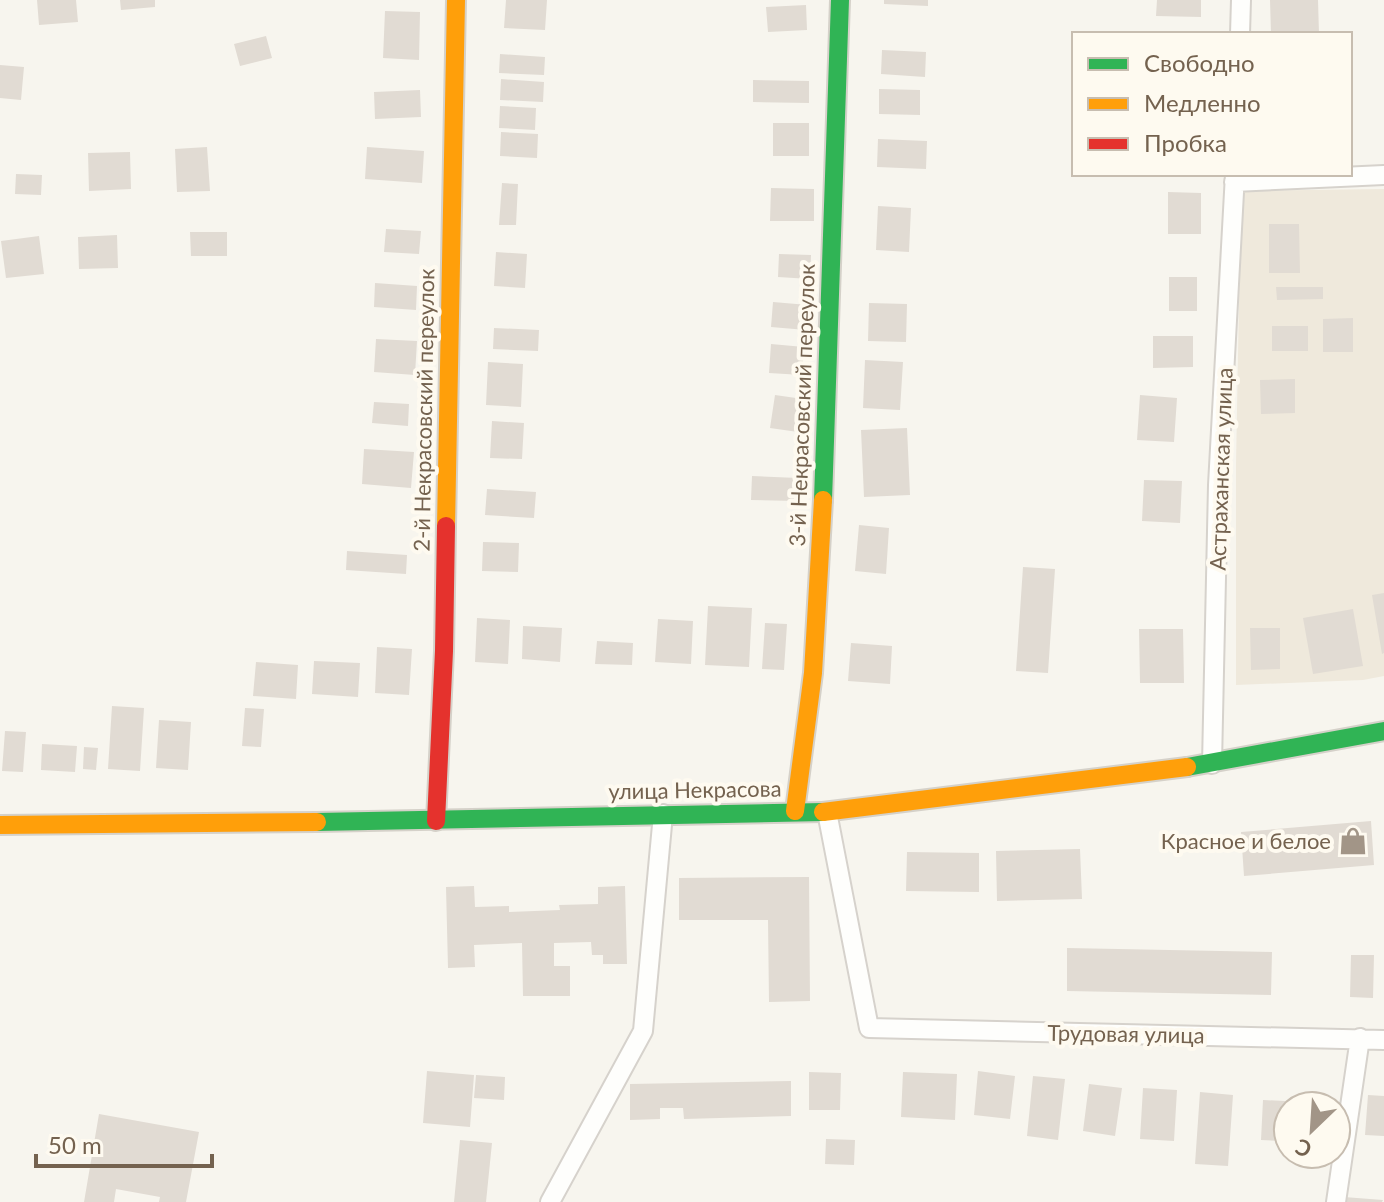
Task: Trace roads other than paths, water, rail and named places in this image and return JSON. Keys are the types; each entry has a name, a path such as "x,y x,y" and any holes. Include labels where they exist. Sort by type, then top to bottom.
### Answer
{"street":[{"name":"2-й Некрасовский переулок","path":"436,821 444,651 456,0"},
{"name":"3-й Некрасовский переулок","path":"795,811 813,673 827,418 840,0"},
{"path":"1240,32 1241,0"},
{"path":"1352,176 1384,175"},
{"path":"1234,178 1334,176"},
{"name":"Астраханская улица","path":"1212,764 1218,485 1234,178"},
{"name":"улица Некрасова","path":"0,825 436,821 827,812 1212,764 1384,731"},
{"name":"Трудовая улица","path":"827,812 869,1028 1384,1040"},
{"path":"550,1202 643,1031 663,814"},
{"path":"1336,1202 1360,1038"}],"place":[{"name":"Красное и белое","path":"1353,841"}]}
